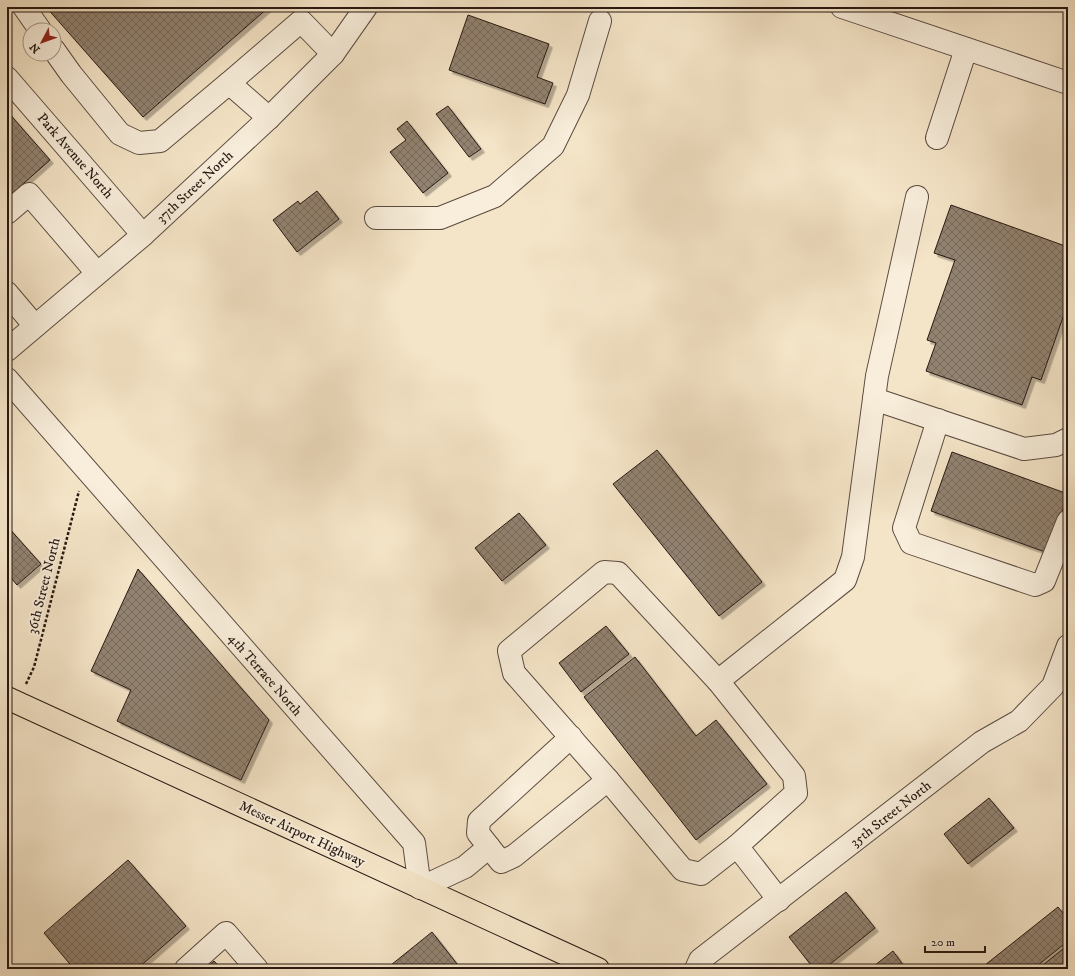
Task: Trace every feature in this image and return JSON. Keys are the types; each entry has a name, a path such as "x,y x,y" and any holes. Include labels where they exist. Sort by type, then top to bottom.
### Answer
{"main road":[{"name":"Messer Airport Highway","path":"12,700 598,969"}],"street":[{"path":"24,7 34,22"},
{"name":"37th Street North","path":"7,350 143,235 269,118 333,54 366,7"},
{"path":"842,7 1068,83"},
{"path":"62,61 120,134 139,143 160,141 229,83 306,14 333,54"},
{"path":"376,218 440,218 495,196 553,146 578,96 600,21"},
{"path":"937,138 966,49"},
{"name":"Park Avenue North","path":"7,78 143,235"},
{"path":"229,83 269,118"},
{"path":"7,214 29,194 97,274"},
{"path":"718,682 845,580 852,557 880,360 917,197"},
{"path":"7,293 35,326"},
{"name":"4th Terrace North","path":"7,379 414,844 420,888"},
{"path":"874,399 1024,449 1056,445 1068,439"},
{"path":"938,420 904,528 911,543 1035,585 1044,581 1068,520"},
{"path":"604,572 618,573 718,682 794,776 796,793 737,846 701,874 683,870 608,780 514,673 509,651 604,572"},
{"name":"35th Street North","path":"696,969 700,960 780,900 982,742 1020,721 1053,686 1068,646"},
{"path":"570,737 479,821 478,833 501,862 514,856 608,780"},
{"path":"737,846 780,900"},
{"path":"420,888 465,867 489,847"},
{"path":"186,969 226,933 257,969"}],"path":[{"name":"36th Street North","path":"12,700 34,667 78,493 87,472"}],"building":[{"path":"46,7 269,7 143,117 62,25 62,22 59,22"},
{"path":"468,15 549,44 537,77 553,83 545,104 449,70"},
{"path":"448,106 481,149 469,157 436,114"},
{"path":"7,111 50,160 7,198"},
{"path":"407,121 448,173 423,193 390,152 406,140 397,129"},
{"path":"317,191 339,219 297,252 273,220 298,201 300,204"},
{"path":"951,205 1068,247 1068,303 1041,380 1032,377 1022,405 926,371 936,343 927,340 955,260 934,253"},
{"path":"657,450 762,582 719,616 613,484"},
{"path":"952,452 1068,494 1048,553 931,511"},
{"path":"519,513 546,545 502,581 475,548"},
{"path":"7,526 41,564 17,585 7,573"},
{"path":"138,569 269,720 241,780 117,721 131,690 91,671"},
{"path":"606,626 629,654 581,692 559,663"},
{"path":"635,657 696,736 716,720 767,784 696,840 584,697"},
{"path":"989,798 1014,828 968,864 944,834"},
{"path":"128,860 186,926 137,969 74,969 44,933"},
{"path":"846,892 875,928 824,969 814,969 789,937"},
{"path":"1058,907 1068,919 1068,941 1033,969 980,969"},
{"path":"432,932 461,969 386,969"},
{"path":"1068,945 1068,969 1038,969"},
{"path":"893,951 906,969 870,969"},
{"path":"214,961 222,969 205,969"}]}
